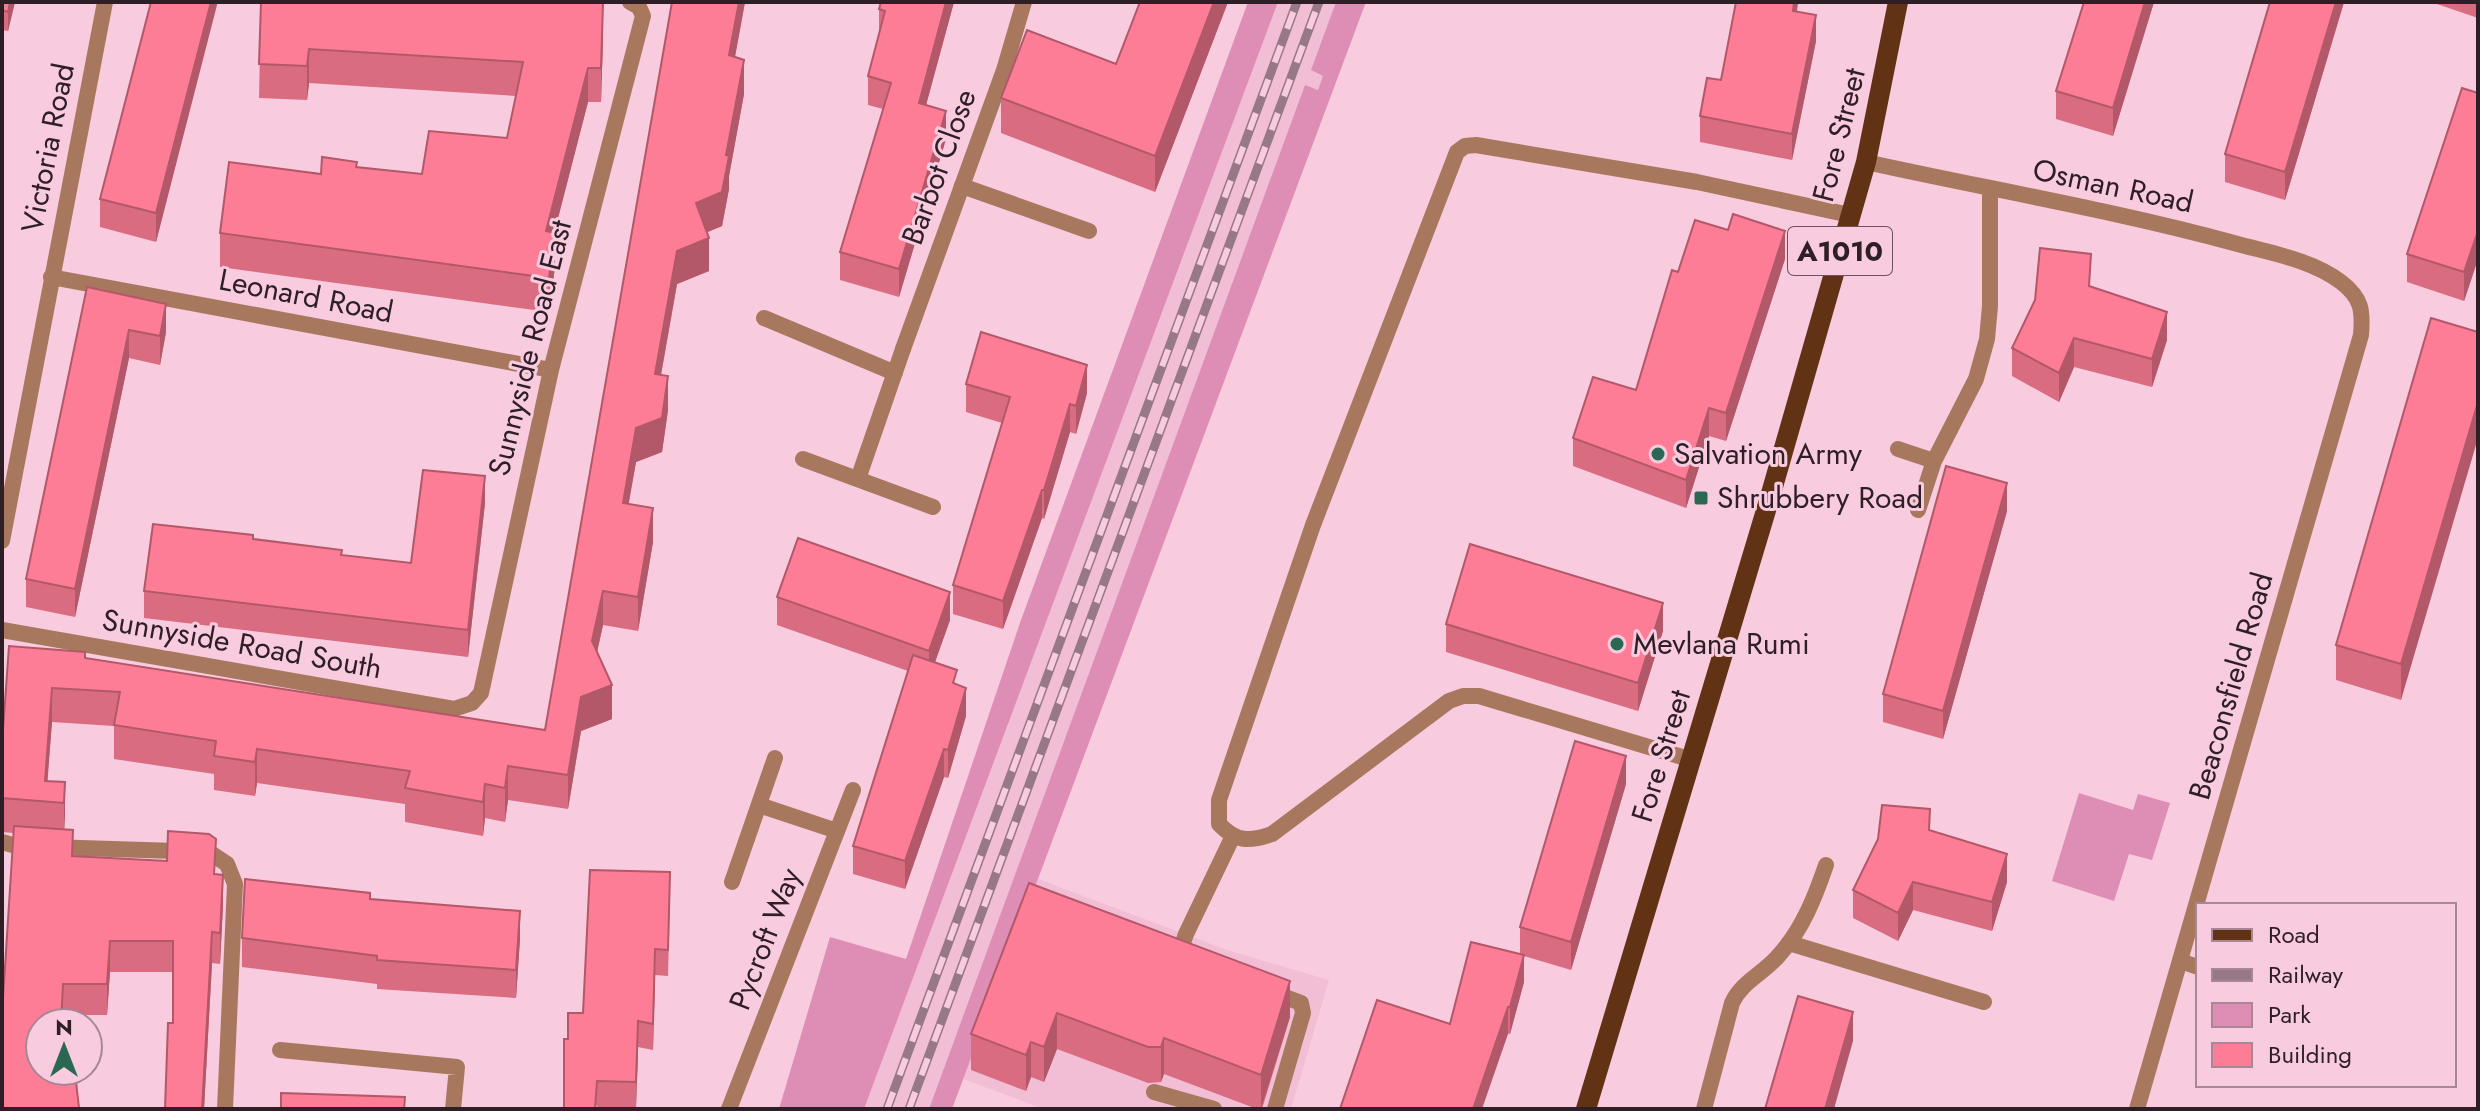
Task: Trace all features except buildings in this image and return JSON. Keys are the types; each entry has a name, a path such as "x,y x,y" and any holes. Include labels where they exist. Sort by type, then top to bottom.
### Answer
{"main road":[{"name":"Fore Street","path":"1586,1109 1770,497 1866,162 1898,2"}],"street":[{"name":"Victoria Road","path":"2,541 105,2"},
{"name":"Barbot Close","path":"858,479 1004,70 1024,2"},
{"name":"Sunnyside Road East","path":"472,703 481,693 551,370 643,16 634,4"},
{"path":"1692,760 1479,696 1463,696 1449,701 1272,834 1252,841 1232,838 1219,824 1219,800 1313,525 1457,152 1465,146 1476,145 1697,182 1850,215"},
{"name":"Osman Road","path":"1866,162 2176,227 2300,261 2342,283"},
{"path":"962,186 1089,231"},
{"path":"1918,510 1934,461 1976,379 1987,339 1990,189"},
{"name":"Leonard Road","path":"51,277 551,370"},
{"name":"Beaconsfield Road","path":"2197,903 2361,335 2363,312 2342,283"},
{"path":"764,318 895,373"},
{"path":"1898,449 1934,461"},
{"path":"803,459 933,507"},
{"name":"Sunnyside Road South","path":"2,630 454,709 472,703"},
{"path":"732,882 775,758"},
{"name":"Pycroft Way","path":"729,1109 853,790"},
{"path":"759,805 837,831"},
{"path":"1177,957 1232,838"},
{"path":"2,842 16,846 209,852 227,864 235,884 225,1109"},
{"path":"1704,1109 1738,989 1779,957 1789,943 1814,901 1826,865"},
{"name":"Beaconsfield Road","path":"2137,1109 2196,906"},
{"path":"1789,943 1984,1002"},
{"path":"2180,961 2196,966"},
{"path":"1260,988 1301,1003 1303,1013 1275,1109"},
{"path":"280,1050 457,1067 453,1109"},
{"path":"1154,1092 1188,1106 1214,1109"}],"shaded area":[{"path":"1278,2 1336,2 1311,70 1324,76 1318,90 1305,86 929,1109 864,1109"},
{"path":"1038,879 1227,950 1329,980 1291,1109 1044,1109 963,1079"}],"green space":[{"path":"1248,2 1278,2 864,1109 779,1109 830,937 906,959 1021,620"},
{"path":"1336,2 1366,2 952,1109 929,1109 1305,85 1318,90 1323,76 1311,70"},
{"path":"2079,793 2133,810 2138,794 2170,803 2152,860 2129,854 2114,901 2052,881"}],"railway":[{"path":"887,1109 1297,2"},
{"path":"909,1109 1319,2"}],"place":[{"name":"Salvation Army","path":"1658,454"},
{"name":"Shrubbery Road","path":"1701,498"},
{"name":"Mevlana Rumi","path":"1617,644"}]}
